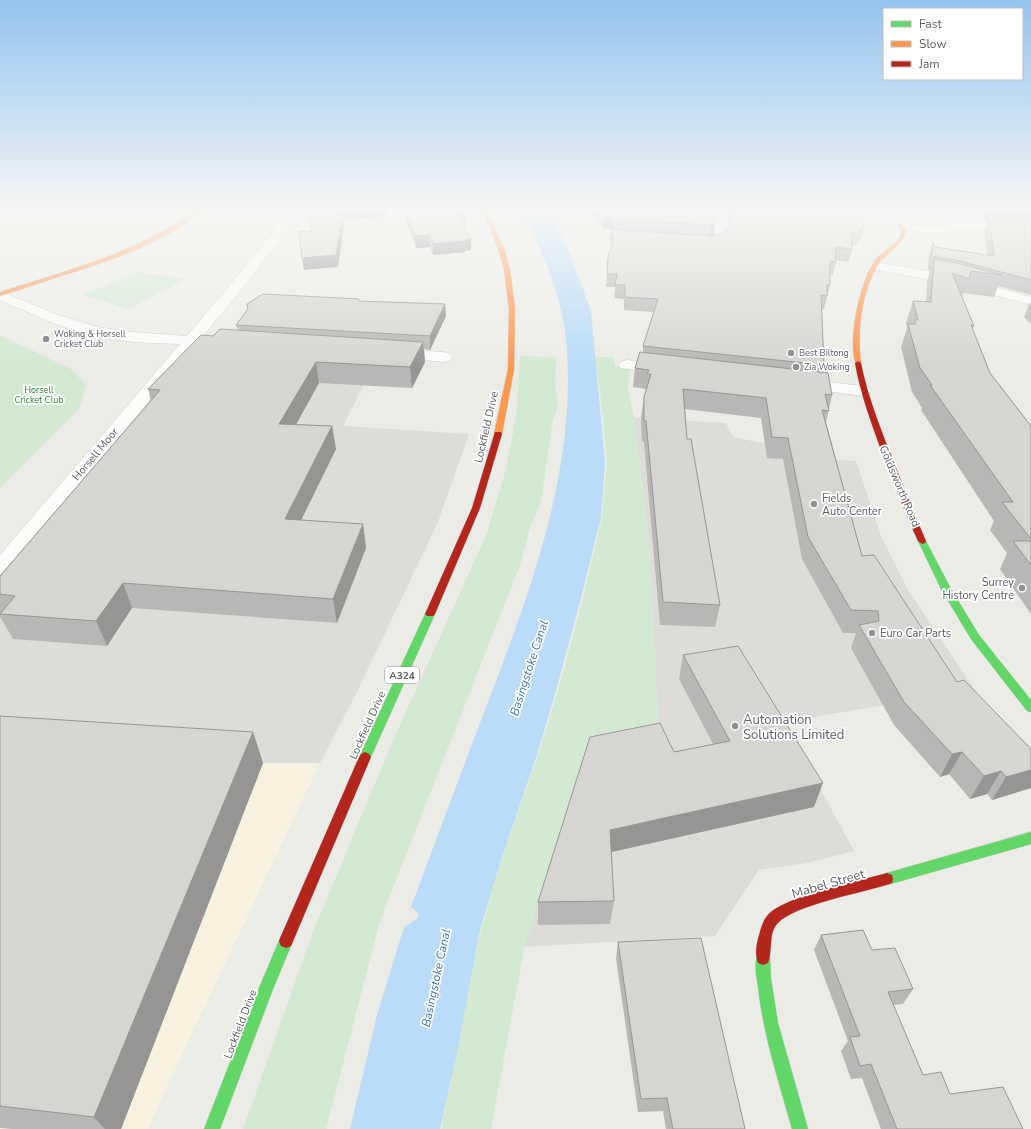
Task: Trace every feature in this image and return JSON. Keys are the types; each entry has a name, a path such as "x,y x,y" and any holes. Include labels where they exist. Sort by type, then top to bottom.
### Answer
{"street":[{"path":"0,294 98,261"},
{"name":"Horsell Moor","path":"0,569 257,261"},
{"name":"Lockfield Drive","path":"212,1129 266,988 376,732 450,571 476,508 490,467 511,369 512,308 508,270 505,261"},
{"name":"Goldsworth Road","path":"878,261 861,308 856,333 857,358 863,391 900,491 932,562 952,599 976,637 1031,708"},
{"path":"875,266 955,280 1031,301"},
{"path":"0,294 46,315 89,330 126,337 215,342"},
{"path":"380,353 444,357"},
{"path":"627,365 679,371"},
{"path":"787,383 863,391"},
{"name":"Mabel Street","path":"800,1129 770,1018 762,975 763,945 772,919 790,907 1031,838"}],"shaded area":[{"path":"210,346 377,359 343,426 469,434 438,522 357,692 320,763 263,763 0,746 0,605"},
{"path":"634,418 726,423 733,437 776,446 804,457 856,461 881,536 907,588 975,690 784,722 854,851 807,863 759,870 715,936 522,947 588,760 659,741 649,544"},
{"path":"0,746 263,763 320,763 148,1129 0,1129"}],"green space":[{"path":"137,272 187,279 128,309 83,295"},
{"name":"Horsell Cricket Club","path":"0,335 71,369 86,385 79,409 0,488"},
{"path":"520,356 556,357 555,384 558,404 552,425 541,502 531,525 520,565 380,921 326,1129 243,1129 311,937 390,747 487,533 505,473 513,433 517,409"},
{"path":"595,357 613,357 615,366 630,369 628,387 634,418 649,544 659,742 588,760 525,944 491,1129 441,1129 481,930 502,857 537,758 557,694 583,599 602,517 607,463 602,407"}],"water":[{"name":"Basingstoke Canal","path":"545,261 573,261 591,311 605,463 601,517 555,694 536,758 502,857 480,930 457,1053 440,1129 350,1129 377,1015 404,927 417,919 419,914 411,907 519,618 547,527 558,480 565,434 568,386 566,339 560,306"}],"building":[{"path":"608,261 836,261 836,262 830,261 830,285 827,285 827,296 821,295 824,365 643,346 658,299 625,297 625,285 615,285 617,274 607,274"},
{"path":"934,261 961,264 1002,275 971,271 969,279 952,273 974,326 971,325 990,373 1031,426 1031,539 1002,502 1013,502 930,385 932,385 920,368 908,324 916,324 914,320 918,320 913,301 931,302"},
{"path":"958,261 1031,261 1031,280"},
{"path":"263,294 359,299 359,301 445,304 430,336 236,325 248,309 247,304"},
{"path":"220,329 423,342 410,367 316,362 279,424 332,426 285,519 363,524 333,599 123,583 96,621 0,614 15,596 0,594 0,576 160,390 148,389 201,335 213,336"},
{"path":"640,352 828,373 832,395 825,394 829,411 822,410 862,556 874,555 957,682 964,680 1031,749 1031,770 1006,777 1001,771 984,776 962,752 952,754 904,702 859,625 879,621 878,611 851,610 808,537 788,438 772,437 766,398 683,389 687,439 691,439 720,605 663,602 646,421 644,421 644,397 651,374 647,374 649,370 635,368"},
{"path":"1013,541 1031,541 1031,565"},
{"path":"738,646 823,783 610,830 614,901 538,902 590,737 660,723 674,752 730,741 683,655"},
{"path":"0,716 253,732 94,1117 0,1106"},
{"path":"863,930 872,950 895,948 913,989 888,992 923,1075 941,1072 950,1094 1003,1087 1023,1129 897,1129 871,1064 860,1066 850,1037 860,1036 821,935"},
{"path":"701,938 745,1129 673,1129 667,1098 641,1099 618,942"}],"traffic: fast":[{"path":"922,541 946,589 975,637 1031,708"},
{"path":"365,757 430,614"},
{"path":"887,879 1031,838"},
{"path":"212,1129 266,988 286,941"},
{"path":"763,958 764,979 771,1023 800,1129"}],"traffic: slow":[{"path":"0,294 104,261"},
{"path":"498,434 511,369 512,308 505,261"},
{"path":"858,363 857,339 862,298 871,273 878,261"}],"traffic: jam":[{"path":"858,363 873,418 902,496 922,541"},
{"path":"430,614 476,508 498,434"},
{"path":"286,941 365,757"},
{"path":"763,958 766,934 772,920 779,914 807,902 844,890 887,879"}],"place":[{"name":"Woking & Horsell Cricket Club","path":"46,339"},
{"name":"Best Biltong","path":"791,353"},
{"name":"Zia Woking","path":"796,367"},
{"name":"Fields Auto Center","path":"814,504"},
{"name":"Surrey History Centre","path":"1022,588"},
{"name":"Euro Car Parts","path":"872,633"},
{"name":"Automation Solutions Limited","path":"735,726"}]}
